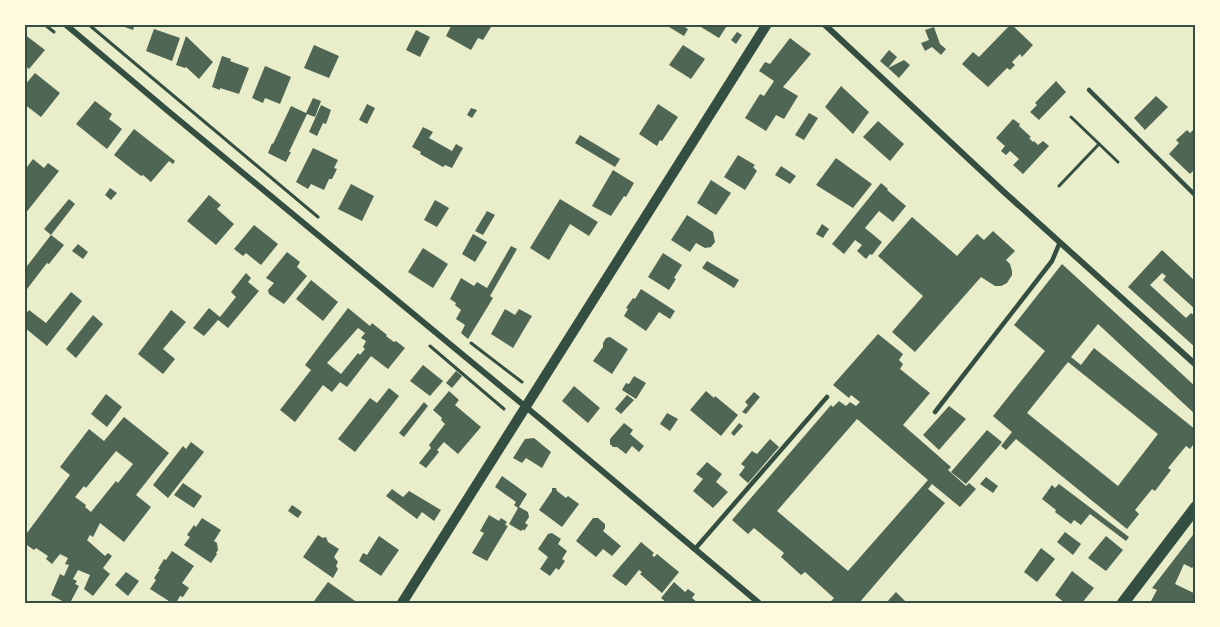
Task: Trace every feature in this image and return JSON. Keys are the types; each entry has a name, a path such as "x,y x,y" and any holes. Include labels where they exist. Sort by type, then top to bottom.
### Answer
{"main road":[{"path":"1123,603 1196,507"}],"street":[{"path":"65,24 759,603"},
{"path":"402,603 766,24"},
{"path":"824,24 995,184 1196,365"}],"lane":[{"path":"1089,90 1196,196"},
{"path":"935,412 1052,261 1060,242"},
{"path":"695,549 827,397"}],"path":[{"path":"88,24 320,219"},
{"path":"1071,117 1118,162"},
{"path":"1059,186 1099,144"},
{"path":"465,339 522,382"}],"building":[{"path":"123,24 135,24 133,30 122,26"},
{"path":"452,24 486,24 491,27 483,40 478,38 471,50 446,36"},
{"path":"672,24 680,24 688,29 684,36 669,27"},
{"path":"696,24 728,24 719,38"},
{"path":"1011,24 1033,45 1022,57 1020,54 1012,62 1015,65 1010,70 1007,68 988,87 962,64 973,52 979,57"},
{"path":"934,27 940,44 946,49 941,55 932,47 925,51 921,43 929,40 925,30"},
{"path":"154,29 180,38 172,61 146,51"},
{"path":"416,30 430,37 420,57 406,50"},
{"path":"737,32 742,35 736,44 731,40"},
{"path":"24,34 45,50 29,69 24,65"},
{"path":"186,36 213,62 199,79 186,67 176,65"},
{"path":"790,38 811,54 783,87 798,96 784,119 776,115 766,131 745,118 760,94 764,96 774,81 759,71 765,62 770,64"},
{"path":"314,45 339,56 329,78 304,68"},
{"path":"683,45 705,59 691,79 669,65"},
{"path":"889,50 897,57 888,68 880,61"},
{"path":"222,56 249,68 239,94 212,87"},
{"path":"904,60 910,65 899,78 888,68"},
{"path":"265,66 291,77 280,104 265,98 263,103 252,98"},
{"path":"35,73 60,93 41,117 24,104 24,86"},
{"path":"1056,81 1066,92 1039,120 1030,112 1037,105 1035,103"},
{"path":"841,86 869,112 853,134 825,107"},
{"path":"1156,96 1168,107 1145,130 1134,118"},
{"path":"313,98 321,101 315,117 307,114 286,162 268,153 291,106 306,113"},
{"path":"95,101 112,114 109,119 122,129 107,149 76,124"},
{"path":"367,104 375,108 367,124 359,120"},
{"path":"658,104 678,117 657,146 639,134"},
{"path":"321,105 331,110 326,124 323,123 317,136 309,132"},
{"path":"471,108 477,110 472,118 467,115"},
{"path":"809,113 818,118 804,140 795,135"},
{"path":"1013,119 1020,124 1019,126 1033,142 1038,145 1043,141 1049,146 1023,174 1013,165 1019,159 1010,151 1006,155 1001,151 1005,146 996,138"},
{"path":"878,121 904,144 890,161 863,137"},
{"path":"423,127 433,132 429,138 452,151 456,144 463,148 452,168 445,165 443,167 412,147"},
{"path":"1196,127 1196,170 1190,174 1169,154 1179,143 1176,140 1187,130 1190,133"},
{"path":"134,129 175,161 173,164 169,161 151,182 114,155"},
{"path":"580,135 620,159 615,167 575,143"},
{"path":"313,148 338,160 334,168 337,169 324,190 311,184 308,189 296,182"},
{"path":"738,155 755,165 753,167 757,171 745,190 724,177"},
{"path":"836,158 872,184 853,208 816,185"},
{"path":"33,159 44,168 48,163 59,171 25,214 24,171"},
{"path":"781,166 796,176 790,184 775,175"},
{"path":"613,170 634,183 611,216 592,206"},
{"path":"711,180 731,193 716,215 697,203"},
{"path":"881,183 906,206 893,222 879,211 865,228 882,242 872,255 870,254 866,259 857,251 862,245 855,240 844,254 832,244"},
{"path":"351,184 374,196 362,221 338,209"},
{"path":"110,188 117,193 111,200 105,195"},
{"path":"209,195 221,205 217,209 234,224 216,245 187,221"},
{"path":"69,199 75,204 51,235 44,229"},
{"path":"560,199 598,222 589,236 570,224 549,260 530,248"},
{"path":"435,200 449,208 437,227 424,220"},
{"path":"487,211 495,215 483,235 475,231"},
{"path":"687,215 713,232 715,242 711,247 705,248 696,243 690,252 671,240"},
{"path":"912,217 957,256 977,234 984,240 993,231 1015,251 1006,260 1012,271 1007,283 995,286 981,277 915,352 892,332 923,296 878,256"},
{"path":"822,224 829,229 823,238 816,234"},
{"path":"254,225 278,244 261,265 246,253 243,256 234,249"},
{"path":"473,234 487,242 475,262 462,254"},
{"path":"51,235 64,245 24,293 24,270"},
{"path":"78,244 88,252 83,259 72,251"},
{"path":"511,246 517,249 490,296 493,298 468,339 461,333 465,325 456,319 461,310 450,299 461,278 474,286 477,282 487,288"},
{"path":"423,248 448,264 433,288 408,272"},
{"path":"1162,250 1196,282 1196,310 1163,280 1166,276 1162,273 1150,285 1186,318 1191,313 1196,317 1196,348 1128,287"},
{"path":"287,252 300,262 297,267 307,276 284,304 269,294 268,290 274,283 266,278"},
{"path":"663,253 682,265 669,290 648,277"},
{"path":"707,261 739,280 734,288 702,268"},
{"path":"1062,264 1196,387 1196,415 1098,324 1071,357 1081,365 1094,348 1196,430 1196,441 1190,449 1186,446 1168,468 1171,470 1155,491 1152,489 1135,510 1139,514 1127,529 1016,439 1006,450 1001,446 1012,432 993,416 1045,351 1014,325","holes":["1068,362 1158,434 1118,486 1027,413"]},
{"path":"246,273 251,278 248,282 259,291 228,328 218,320 204,336 193,328 209,308 220,317 236,297 231,292"},
{"path":"311,280 338,302 323,321 296,299"},
{"path":"641,289 675,311 670,319 659,312 646,331 624,316 628,309 626,308"},
{"path":"71,292 82,301 47,346 24,327 24,316 29,310 46,323"},
{"path":"348,308 370,326 372,323 386,336 405,348 388,369 371,356 347,387 340,382 332,392 323,385 295,422 280,410 311,370 305,365","holes":["358,328 365,333 361,338 366,341 363,347 365,349 360,355 358,353 341,374 327,363"]},
{"path":"505,309 515,315 519,309 532,316 513,348 491,334"},
{"path":"171,310 186,322 163,349 175,359 163,374 138,354"},
{"path":"93,315 103,324 76,358 66,349"},
{"path":"878,334 903,354 899,360 903,364 900,369 930,393 903,425 951,467 948,470 966,486 969,483 976,489 960,507 932,484 928,489 945,503 859,603 829,603 834,598 805,572 801,575 781,557 784,553 754,528 748,534 732,520 831,405 833,407 839,401 846,406 850,402 856,406 860,402 851,395 849,398 833,385","holes":["857,419 928,480 848,571 777,511"]},
{"path":"610,337 628,349 612,374 593,361 603,347 606,338"},
{"path":"423,365 443,381 430,396 410,381"},
{"path":"456,371 462,376 452,388 446,383"},
{"path":"634,376 646,383 636,399 622,390"},
{"path":"574,386 600,408 588,423 562,401"},
{"path":"389,388 399,396 355,452 338,439 370,398 377,403"},
{"path":"449,391 459,400 455,405 481,427 458,454 444,442 426,468 419,463 445,424 433,410"},
{"path":"706,391 738,415 721,436 690,410"},
{"path":"754,392 760,397 746,414 742,412 748,405 745,402"},
{"path":"106,394 122,407 107,427 91,414"},
{"path":"627,395 634,400 621,414 615,409"},
{"path":"424,402 428,406 404,437 399,433"},
{"path":"949,406 966,419 939,450 923,435"},
{"path":"667,413 678,419 670,431 660,424"},
{"path":"124,417 169,453 136,495 151,507 124,542 100,523 93,537 90,535 87,540 105,556 108,553 112,556 103,568 110,574 93,596 84,589 90,575 78,570 73,579 79,586 70,603 64,602 51,595 60,574 64,576 69,565 65,564 68,558 60,554 52,564 46,559 48,556 24,543 24,537 70,475 60,467 89,429 104,441","holes":["116,451 133,464 91,512 75,497 84,486 86,488"]},
{"path":"624,423 633,430 630,434 644,446 639,452 632,446 626,454 610,444 610,439"},
{"path":"739,423 743,426 734,436 731,433"},
{"path":"987,430 1002,442 966,484 951,472"},
{"path":"534,438 551,452 542,468 526,458 522,463 513,458 525,439"},
{"path":"770,439 779,447 748,483 739,475 745,467 741,464 752,451 757,454"},
{"path":"191,442 204,452 168,498 153,485 183,446 186,449"},
{"path":"707,462 722,474 716,482 728,492 713,508 693,491 703,479 696,474"},
{"path":"502,476 527,494 519,507 528,512 529,517 525,523 528,525 524,531 509,524 518,508 514,505 516,502 495,487"},
{"path":"986,477 998,486 993,493 980,484"},
{"path":"183,483 202,496 194,508 174,495"},
{"path":"1059,484 1129,537 1126,541 1090,514 1081,525 1074,520 1071,524 1055,512 1056,510 1042,499 1052,485 1055,488"},
{"path":"552,488 556,488 566,498 568,496 579,504 562,527 539,510"},
{"path":"392,489 403,497 409,491 441,510 434,521 422,512 417,519 386,496"},
{"path":"292,505 302,512 298,518 288,511"},
{"path":"489,515 499,521 501,518 507,522 505,525 508,526 487,561 472,553 484,533 480,531"},
{"path":"202,518 221,530 214,541 217,543 218,550 211,563 184,545 190,537 187,535"},
{"path":"593,518 598,518 605,524 603,531 621,546 612,556 603,549 596,557 576,541"},
{"path":"1196,531 1196,567 1192,568 1184,564 1175,584 1196,594 1196,603 1150,603 1157,590 1152,588"},
{"path":"1065,532 1081,544 1073,555 1057,542"},
{"path":"552,533 561,539 558,544 567,551 562,559 565,561 559,570 556,568 550,576 540,569 548,557 538,549 548,534"},
{"path":"318,535 326,537 328,542 339,549 334,557 338,562 336,566 338,569 333,578 303,557"},
{"path":"379,536 399,550 381,576 359,561 363,553 367,555"},
{"path":"1106,536 1123,550 1106,571 1088,558"},
{"path":"641,542 654,553 652,555 654,557 657,554 679,572 662,593 640,574 642,572 639,570 626,586 612,576"},
{"path":"1041,548 1055,559 1037,582 1024,572"},
{"path":"172,551 194,566 182,583 189,588 176,603 172,603 150,589 156,580 154,578 160,569 158,569"},
{"path":"1072,571 1094,588 1082,603 1065,603 1055,595"},
{"path":"126,572 139,581 128,596 115,585"},
{"path":"328,582 358,603 316,603 314,601"},
{"path":"674,582 685,592 688,589 695,594 692,598 698,603 667,603 661,598"},
{"path":"896,592 907,603 886,603"}]}
